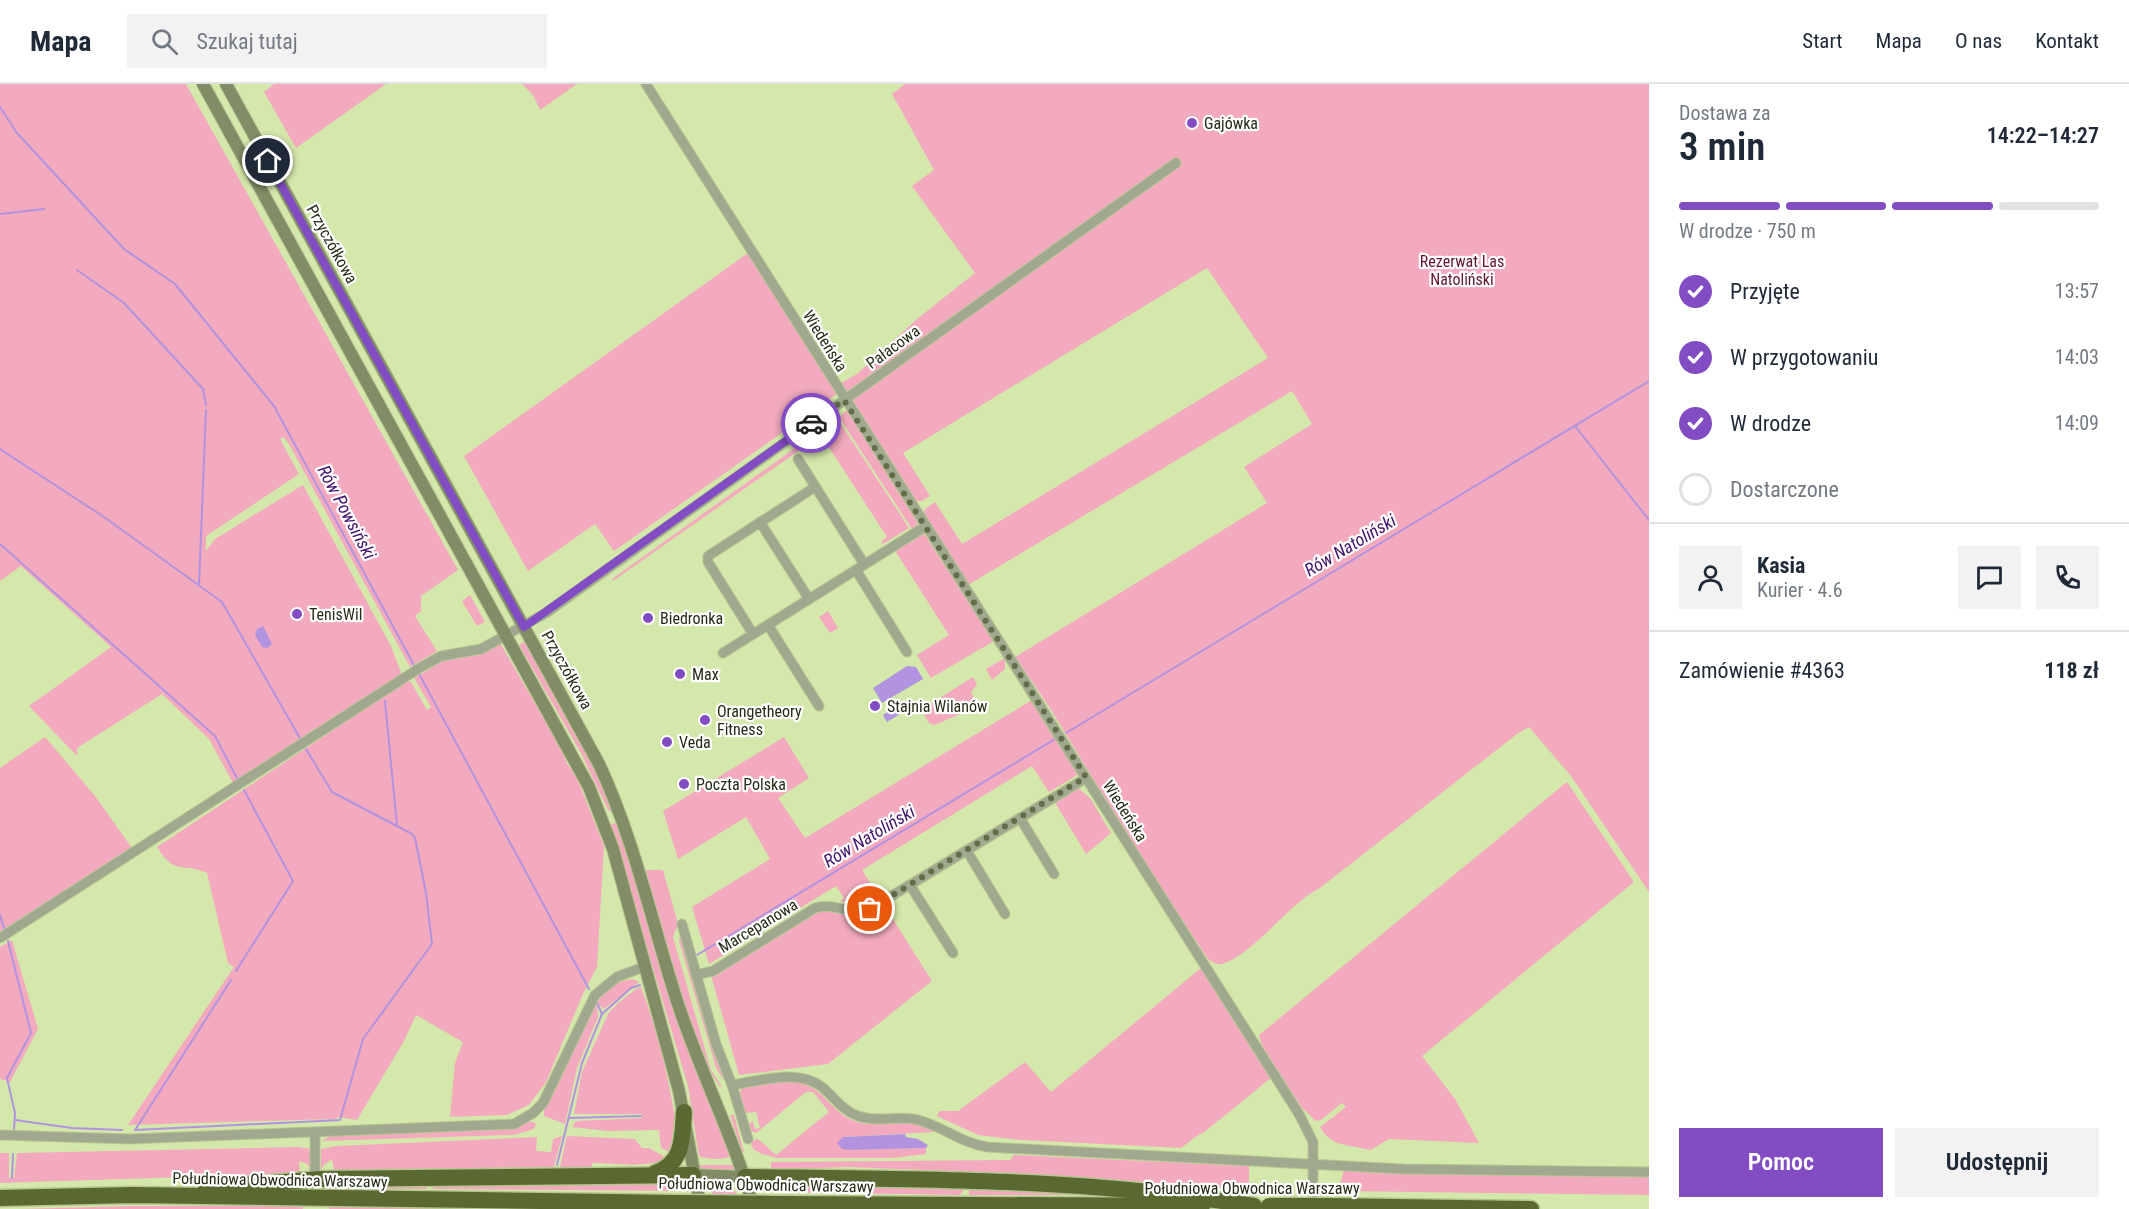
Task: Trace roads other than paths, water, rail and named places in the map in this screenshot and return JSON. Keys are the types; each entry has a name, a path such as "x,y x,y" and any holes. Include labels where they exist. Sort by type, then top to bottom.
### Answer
{"highway":[{"path":"651,1174 669,1166 677,1157 681,1144 684,1112"},
{"path":"133,1195 321,1179 651,1174 693,1176"},
{"path":"745,1177 865,1178 1109,1188 1181,1194 1261,1206"},
{"name":"Południowa Obwodnica Warszawy","path":"0,1198 133,1195 676,1203 1531,1209"}],"main road":[{"path":"203,84 579,765 598,807 613,849 684,1112 693,1176 701,1209"},
{"name":"Przyczółkowa","path":"226,84 599,764 621,815 678,1006 745,1177 754,1209"},
{"path":"332,318 342,315 357,323"},
{"path":"598,807 606,816 621,815"},
{"path":"693,1176 745,1177"}],"street":[{"name":"Wiedeńska","path":"646,84 844,400 1299,1114 1313,1142 1314,1165 1311,1193 1321,1208"},
{"name":"Pałacowa","path":"0,938 421,667 441,656 473,652 524,627 1176,162"},
{"path":"798,459 907,652"},
{"path":"753,634 707,560 710,554 815,487"},
{"path":"760,522 809,599"},
{"path":"723,653 926,526"},
{"path":"768,625 819,706"},
{"name":"Marcepanowa","path":"696,975 713,971 815,908 832,906 864,911 967,851 1086,777"},
{"path":"1020,818 1054,874"},
{"path":"967,851 1005,914"},
{"path":"910,885 953,953"},
{"path":"682,924 716,1044 732,1084 748,1139"},
{"path":"0,1135 130,1139 501,1126 526,1119 538,1108 549,1092 595,994 617,977 645,966"},
{"path":"732,1084 787,1077 806,1079 817,1084 846,1109 858,1116 924,1121 977,1145 1420,1170 1649,1172"},
{"path":"315,1132 315,1172"}],"waterway":[{"name":"Rów Powsiński","path":"0,107 17,133 124,249 175,284 274,406 415,667"},
{"path":"0,214 44,209"},
{"path":"77,270 124,303 203,389 206,405"},
{"name":"Rów Natoliński","path":"1066,733 1649,381"},
{"path":"199,584 206,410"},
{"path":"1575,426 1649,520"},
{"path":"0,449 104,517 222,602 301,740"},
{"path":"0,544 215,736 238,780"},
{"name":"Rów Powsiński","path":"418,672 589,989"},
{"path":"385,701 397,826"},
{"name":"Rów Natoliński","path":"697,955 1055,739"},
{"path":"135,1130 340,1120 363,1039 432,944 426,893 415,838 412,834 332,792 306,749"},
{"path":"236,971 293,881 244,790"},
{"path":"0,915 5,931"},
{"path":"8,941 31,1033 7,1078 15,1113 14,1129"},
{"path":"135,1130 231,980"},
{"name":"Rów Natoliński","path":"557,1165 582,1063 602,1014 631,988 640,985"},
{"path":"597,1003 602,1014"},
{"path":"569,1118 641,1116"},
{"path":"15,1120 72,1128 122,1130"},
{"path":"12,1178 13,1154"}],"place":[{"name":"Gajówka","path":"1192,123"},
{"name":"TenisWil","path":"297,614"},
{"name":"Biedronka","path":"648,618"},
{"name":"Max","path":"680,674"},
{"name":"Stajnia Wilanów","path":"875,706"},
{"name":"Orangetheory Fitness","path":"705,720"},
{"name":"Veda","path":"667,742"},
{"name":"Poczta Polska","path":"684,784"}],"park label":[{"name":"Rezerwat Las Natoliński","path":"1462,270"}]}
